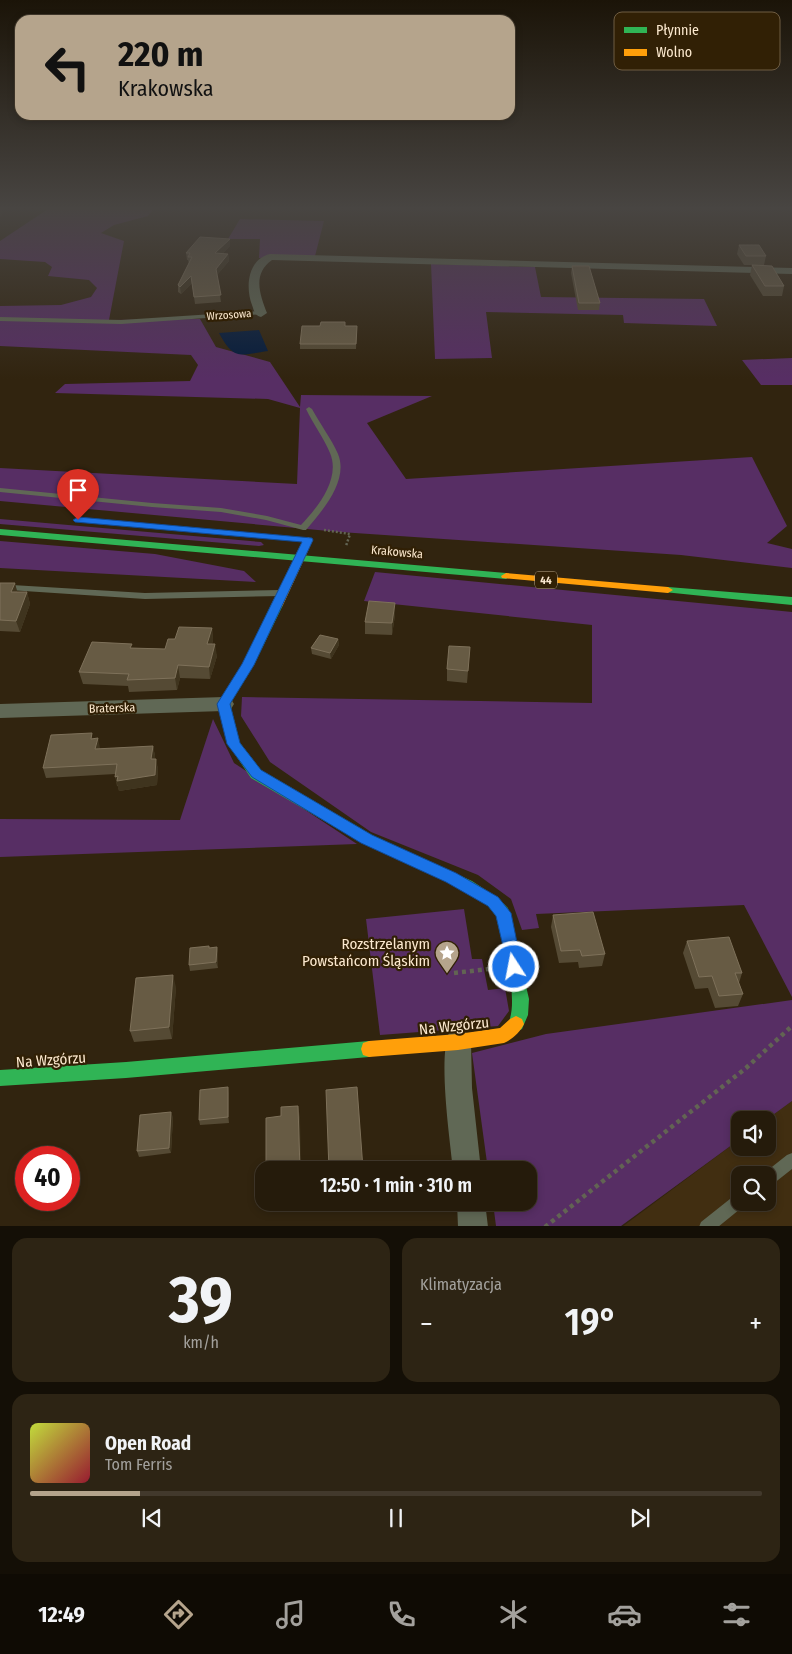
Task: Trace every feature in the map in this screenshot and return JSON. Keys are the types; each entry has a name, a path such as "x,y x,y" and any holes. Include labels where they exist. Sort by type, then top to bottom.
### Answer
{"street":[{"name":"Wrzosowa","path":"261,264 253,284 253,293 261,313"},
{"name":"Wrzosowa","path":"539,264 792,271"},
{"name":"Krakowska","path":"0,532 792,601"},
{"path":"224,704 248,665 308,540"},
{"name":"Braterska","path":"0,711 224,704"},
{"name":"Na Wzgórzu","path":"0,1078 135,1069 458,1042 504,1035 516,1025 520,1014 521,999 503,913 493,902 467,885 366,839 256,774 234,744 224,704"},
{"path":"458,1042 459,1088 467,1161"},
{"path":"472,1211 473,1226"}],"lane":[{"name":"Wrzosowa","path":"0,319 121,322 261,313"},
{"path":"303,528 332,492 336,455 309,409"},
{"path":"0,490 221,510 267,518 303,528"},
{"path":"303,528 308,540"},
{"path":"12,588 145,596 283,593"},
{"path":"776,1173 792,1160"},
{"path":"706,1226 731,1207"}],"path":[{"path":"454,973 490,969"},
{"path":"545,1226 746,1068 792,1026"}],"shaded area":[{"path":"48,264 120,264 109,320 200,319 216,347 270,362 300,407 301,395 432,396 367,423 406,479 752,457 787,526 767,543 792,549 792,568 681,555 340,532 0,501 0,468 297,484 300,408 268,399 55,393 65,384 190,381 198,365 191,355 0,346 0,306 61,305 91,297 97,288 89,280 48,276 52,267"},
{"path":"431,264 535,267 541,297 704,299 717,326 624,323 623,315 486,312 492,358 435,359"},
{"path":"792,358 792,385 761,385 742,360"},
{"path":"0,519 261,542 264,545 0,524"},
{"path":"0,541 155,554 244,571 256,582 0,568"},
{"path":"375,572 792,612 792,997 744,905 536,914 539,928 522,930 511,899 478,875 371,832 270,762 241,716 242,697 592,703 592,625 364,601"},
{"path":"213,719 234,763 357,844 0,857 0,819 180,820"},
{"path":"464,909 472,959 482,959 488,990 505,988 509,1011 498,1026 380,1035 366,919"},
{"path":"792,1000 792,1101 776,1113 776,1111 731,1111 731,1146 621,1226 496,1226 494,1211 537,1211 537,1161 487,1161 472,1053 546,1034"},
{"path":"792,1101 792,1226 623,1226 731,1146 731,1156 776,1156 776,1113"}],"water":[{"path":"259,330 268,351 239,354 229,348 219,333"}],"building":[{"path":"188,264 220,264 216,269 221,295 194,297 191,276 180,287 178,285"},
{"path":"752,265 772,266 784,286 765,286"},
{"path":"572,266 589,266 600,303 579,303"},
{"path":"321,322 345,322 345,326 357,326 356,344 300,344 302,326 320,326"},
{"path":"0,583 15,583 11,592 27,592 16,621 0,620"},
{"path":"369,601 395,603 392,623 365,622"},
{"path":"179,627 212,628 207,644 215,644 209,667 178,665 175,678 127,680 129,674 79,672 92,642 132,644 130,648 165,649 168,639 175,639"},
{"path":"320,635 338,639 330,653 311,648"},
{"path":"449,646 470,647 468,671 447,669"},
{"path":"92,733 91,739 98,738 95,749 153,746 151,759 156,759 155,775 117,781 118,776 115,777 117,764 43,768 51,735"},
{"path":"593,912 605,954 582,956 580,950 561,951 553,915"},
{"path":"729,937 742,973 735,973 743,994 719,996 712,976 699,977 687,941"},
{"path":"209,946 209,948 217,947 216,962 189,965 190,948"},
{"path":"173,975 169,1027 130,1031 136,978"},
{"path":"228,1087 228,1117 199,1120 200,1090"},
{"path":"357,1087 362,1161 329,1161 326,1090"},
{"path":"298,1106 300,1161 266,1161 266,1118 281,1116 281,1107"},
{"path":"171,1112 169,1148 137,1151 140,1115"}],"traffic: fast":[{"path":"0,532 506,576"},
{"path":"668,590 792,601"},
{"path":"277,605 248,665 224,704 234,744 256,774 367,839 467,885 493,902 503,913 521,999 520,1015 516,1024"},
{"path":"0,1078 126,1070 369,1049"}],"traffic: slow":[{"path":"277,605 308,540"},
{"path":"506,576 668,590"},
{"path":"369,1049 458,1042 504,1035 516,1024"}],"place":[{"name":"Rozstrzelanym Powstańcom Śląskim","path":"447,974"}],"route":[{"path":"78,520 308,540 248,665 224,704 234,744 256,774 294,794 366,839 451,877 493,902 503,913 514,967"}]}
